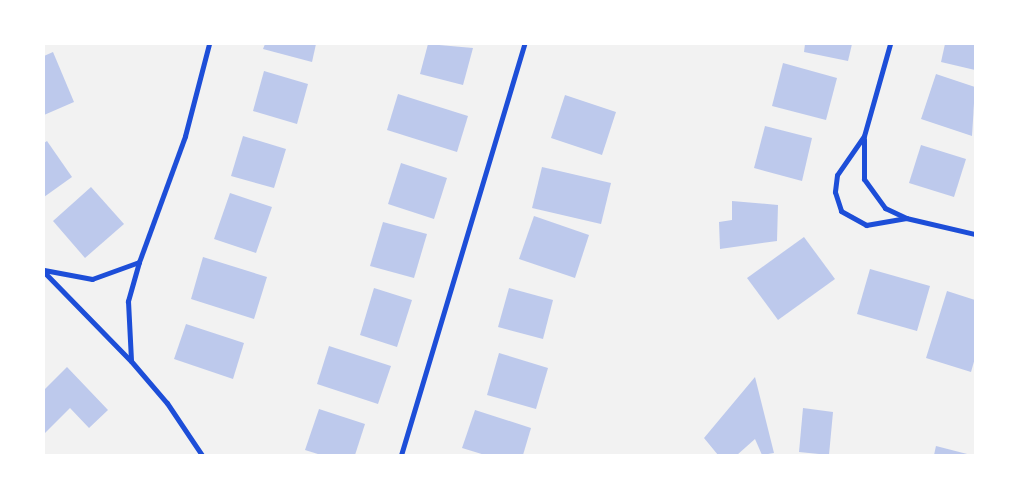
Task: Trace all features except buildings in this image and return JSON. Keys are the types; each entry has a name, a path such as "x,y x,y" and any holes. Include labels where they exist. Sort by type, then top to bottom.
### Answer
{"street":[{"path":"131,361 128,301 139,262 185,136 209,44"},
{"path":"400,455 524,44"},
{"path":"890,44 864,136 864,179 885,208 906,218 975,234"},
{"path":"864,136 837,175 835,192 841,210 866,225 906,218"},
{"path":"44,271 92,279 139,262"},
{"path":"44,271 131,361 167,402 202,455"}]}
